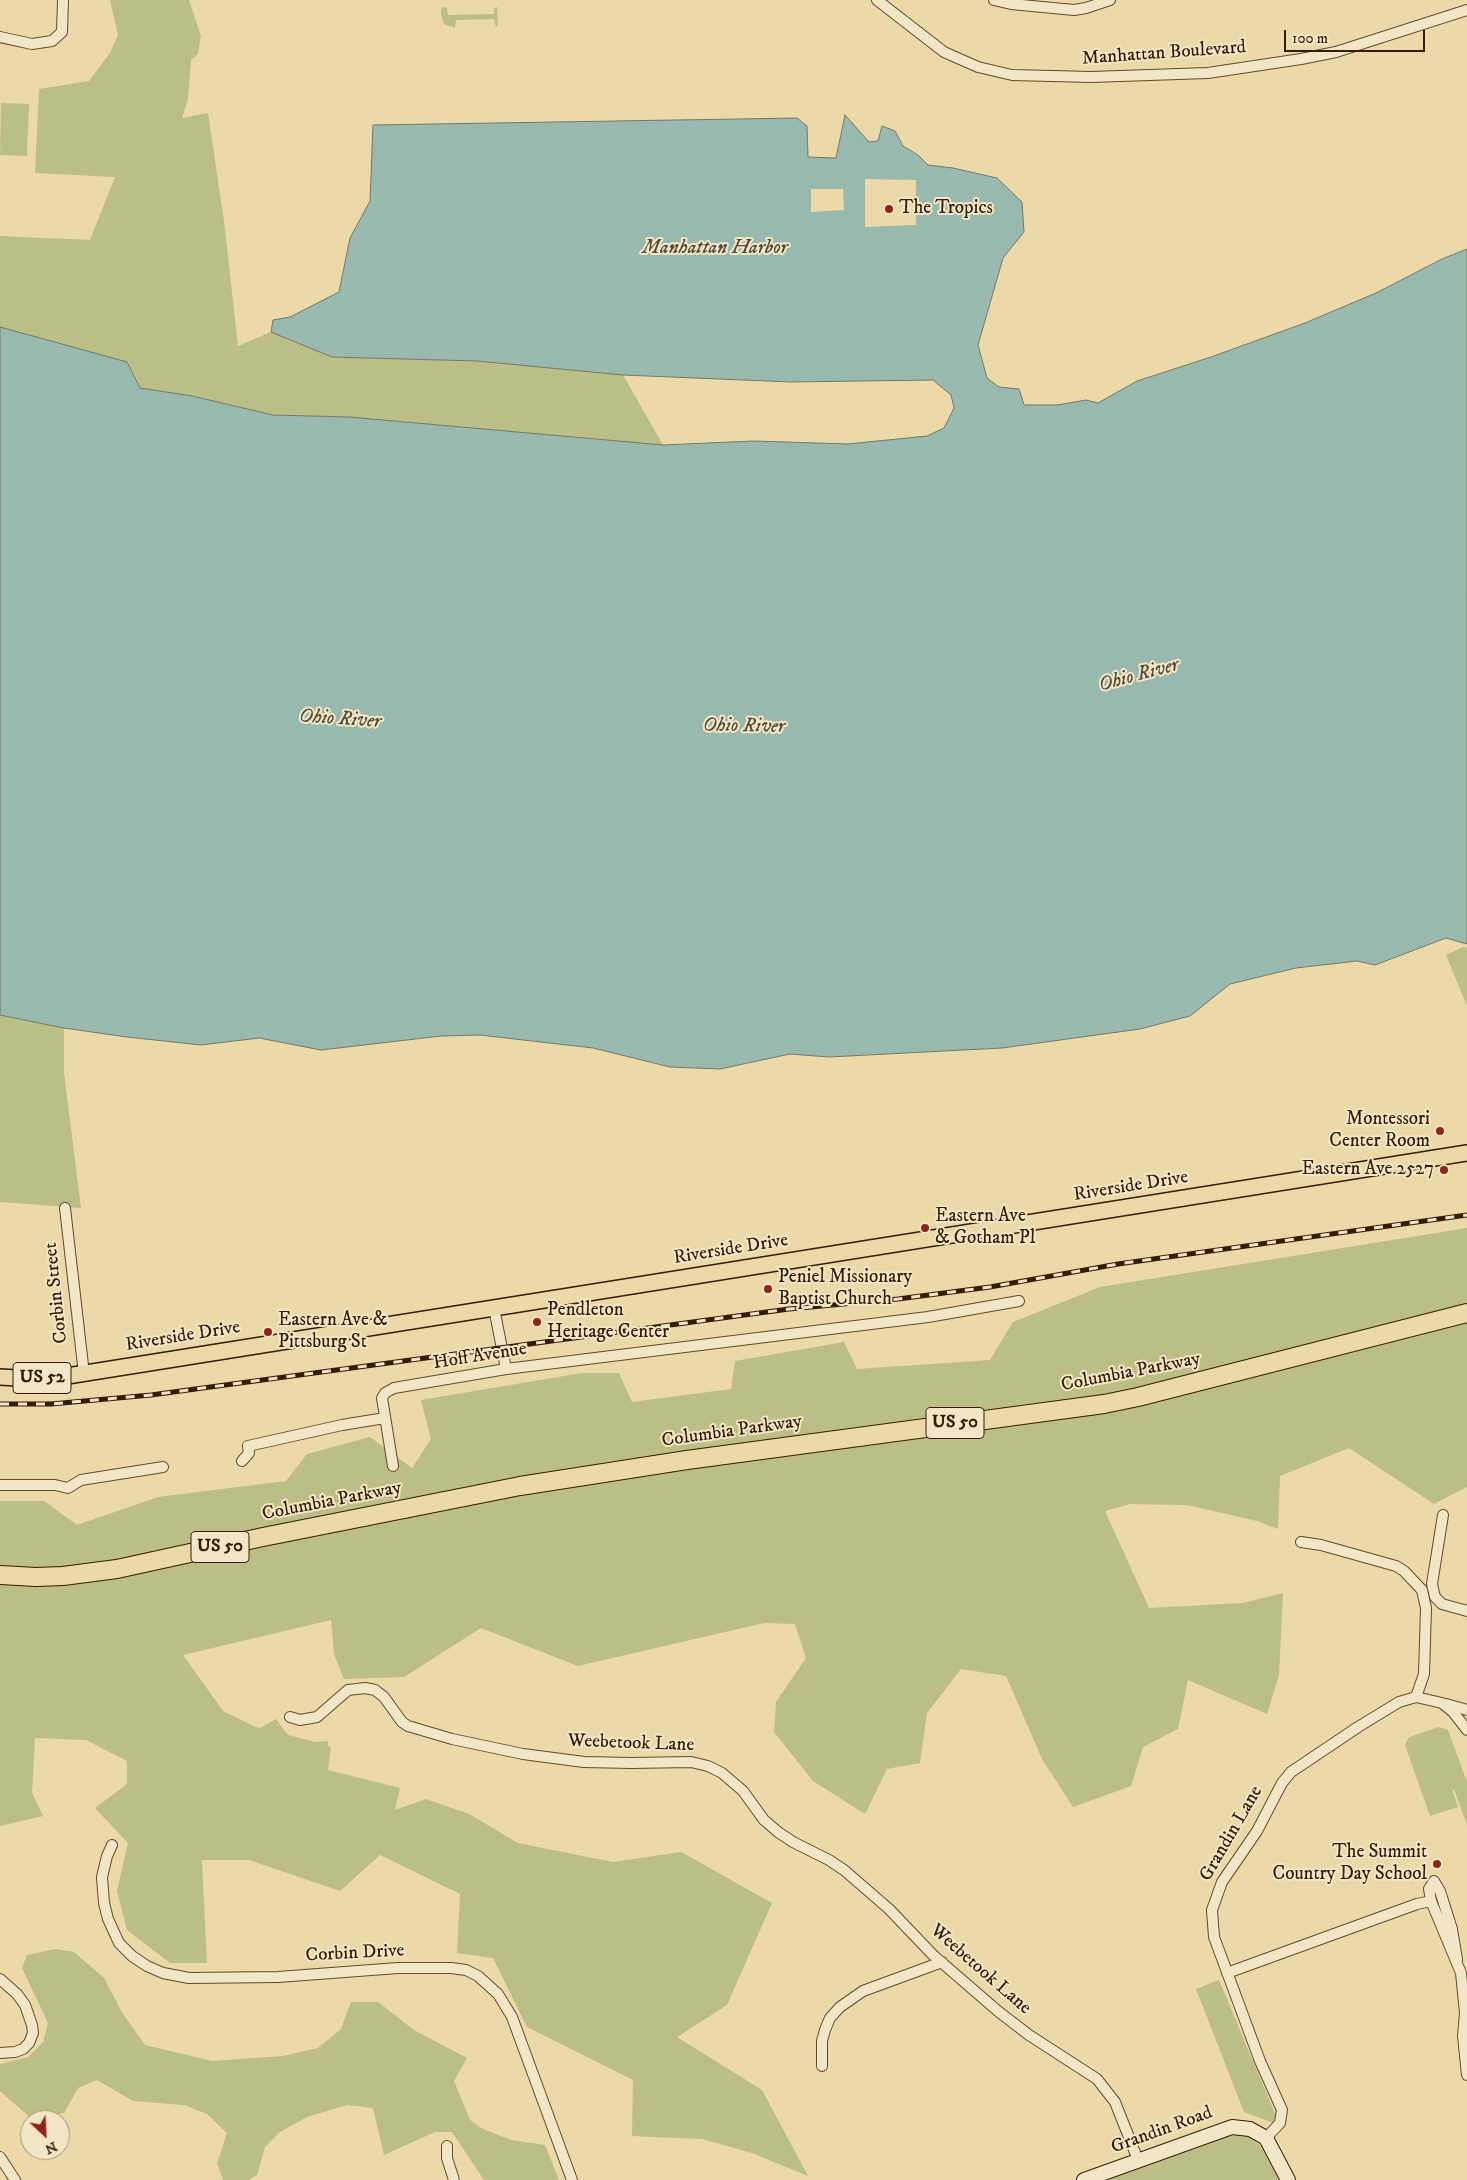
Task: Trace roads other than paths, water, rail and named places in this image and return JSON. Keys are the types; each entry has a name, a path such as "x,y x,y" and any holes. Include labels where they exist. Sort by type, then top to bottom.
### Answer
{"highway":[{"name":"Columbia Parkway","path":"0,1575 36,1577 110,1570 263,1537 520,1486 687,1460 1104,1404 1467,1313"}],"main road":[{"name":"Riverside Drive","path":"0,1377 34,1378 84,1374 1467,1153"}],"street":[{"path":"0,37 32,44 52,41 62,32 64,0"},
{"name":"Manhattan Boulevard","path":"877,0 944,52 978,67 1012,75 1091,77 1208,73 1301,59 1336,52 1467,10"},
{"path":"994,0 1011,4 1074,10 1110,0"},
{"name":"Corbin Street","path":"65,1208 84,1374"},
{"name":"Hoff Avenue","path":"393,1466 382,1398 389,1390 506,1369 928,1317 1019,1301"},
{"path":"494,1308 506,1369"},
{"path":"242,1460 249,1453 248,1446 384,1416"},
{"path":"0,1485 55,1485 68,1488 81,1480 162,1467"},
{"path":"1444,1515 1432,1584 1435,1597 1442,1604 1467,1612"},
{"path":"1301,1542 1321,1545 1385,1562 1404,1571 1418,1585 1425,1599 1426,1608 1424,1674 1416,1697 1467,1710"},
{"name":"Weebetook Lane","path":"290,1717 300,1720 317,1717 348,1690 365,1688 375,1690 384,1697 402,1722 408,1726 452,1739 523,1754 584,1762 684,1761 708,1766 733,1781 764,1820 778,1832 844,1870 889,1909 942,1962 999,2012 1028,2035 1097,2079 1115,2102 1138,2160"},
{"name":"Grandin Lane","path":"1266,2138 1280,2123 1282,2117 1280,2104 1260,2061 1214,1937 1212,1919 1215,1899 1222,1882 1257,1831 1282,1783 1293,1770 1399,1702 1416,1697"},
{"path":"1442,1703 1453,1712 1467,1730"},
{"name":"Corbin Drive","path":"112,1845 102,1876 104,1903 108,1920 119,1943 139,1961 163,1973 189,1978 271,1977 398,1968 451,1968 466,1970 489,1984 498,1994 512,2017 572,2180"},
{"path":"1457,1959 1431,1901 1429,1889 1434,1881 1440,1891 1452,1929 1461,1973 1465,2006 1463,2036 1467,2076"},
{"path":"1227,1973 1417,1904 1431,1901"},
{"path":"822,2066 822,2041 825,2030 830,2018 844,2004 863,1991 942,1962"},
{"path":"0,1978 18,1994 25,2004 33,2033 30,2043 23,2048 15,2052 0,2053"},
{"name":"Grandin Road","path":"1084,2180 1232,2127 1250,2129 1266,2138"},
{"path":"1266,2138 1288,2180"},
{"path":"447,2146 447,2158 454,2180"},
{"path":"0,2157 15,2180"}],"water":[{"path":"845,115 869,142 878,141 882,126 895,131 903,146 918,155 928,165 953,168 997,178 1022,202 1024,232 1003,258 978,345 987,378 999,387 1019,389 1024,405 1057,405 1086,400 1098,403 1137,381 1305,323 1376,293 1442,259 1467,249 1467,944 1446,938 1375,965 1357,961 1296,968 1230,984 1190,1016 1140,1029 1002,1048 829,1057 790,1054 720,1069 670,1067 593,1048 480,1035 441,1036 321,1050 259,1038 201,1045 64,1028 0,1015 0,327 127,362 140,388 192,396 273,415 349,417 663,445 754,441 848,444 927,436 944,428 954,408 951,395 933,380 791,382 623,375 477,361 332,357 271,332 273,320 290,317 339,292 350,238 370,201 373,125 797,118 807,126 808,157 836,158"}],"railway":[{"path":"0,1404 51,1404 151,1395 789,1309 898,1299 990,1287 1118,1264 1467,1215"}],"place":[{"name":"The Tropics","path":"889,209"},
{"name":"Montessori Center Room","path":"1440,1131"},
{"name":"Eastern Ave 2527","path":"1444,1170"},
{"name":"Eastern Ave & Gotham Pl","path":"925,1228"},
{"name":"Peniel Missionary Baptist Church","path":"768,1289"},
{"name":"Pendleton Heritage Center","path":"537,1322"},
{"name":"Eastern Ave & Pittsburg St","path":"268,1332"},
{"name":"The Summit Country Day School","path":"1437,1864"}],"water label":[{"name":"Manhattan Harbor","path":"715,249"},
{"name":"Ohio River","path":"1139,676"},
{"name":"Ohio River","path":"340,720"},
{"name":"Ohio River","path":"744,727"}]}
